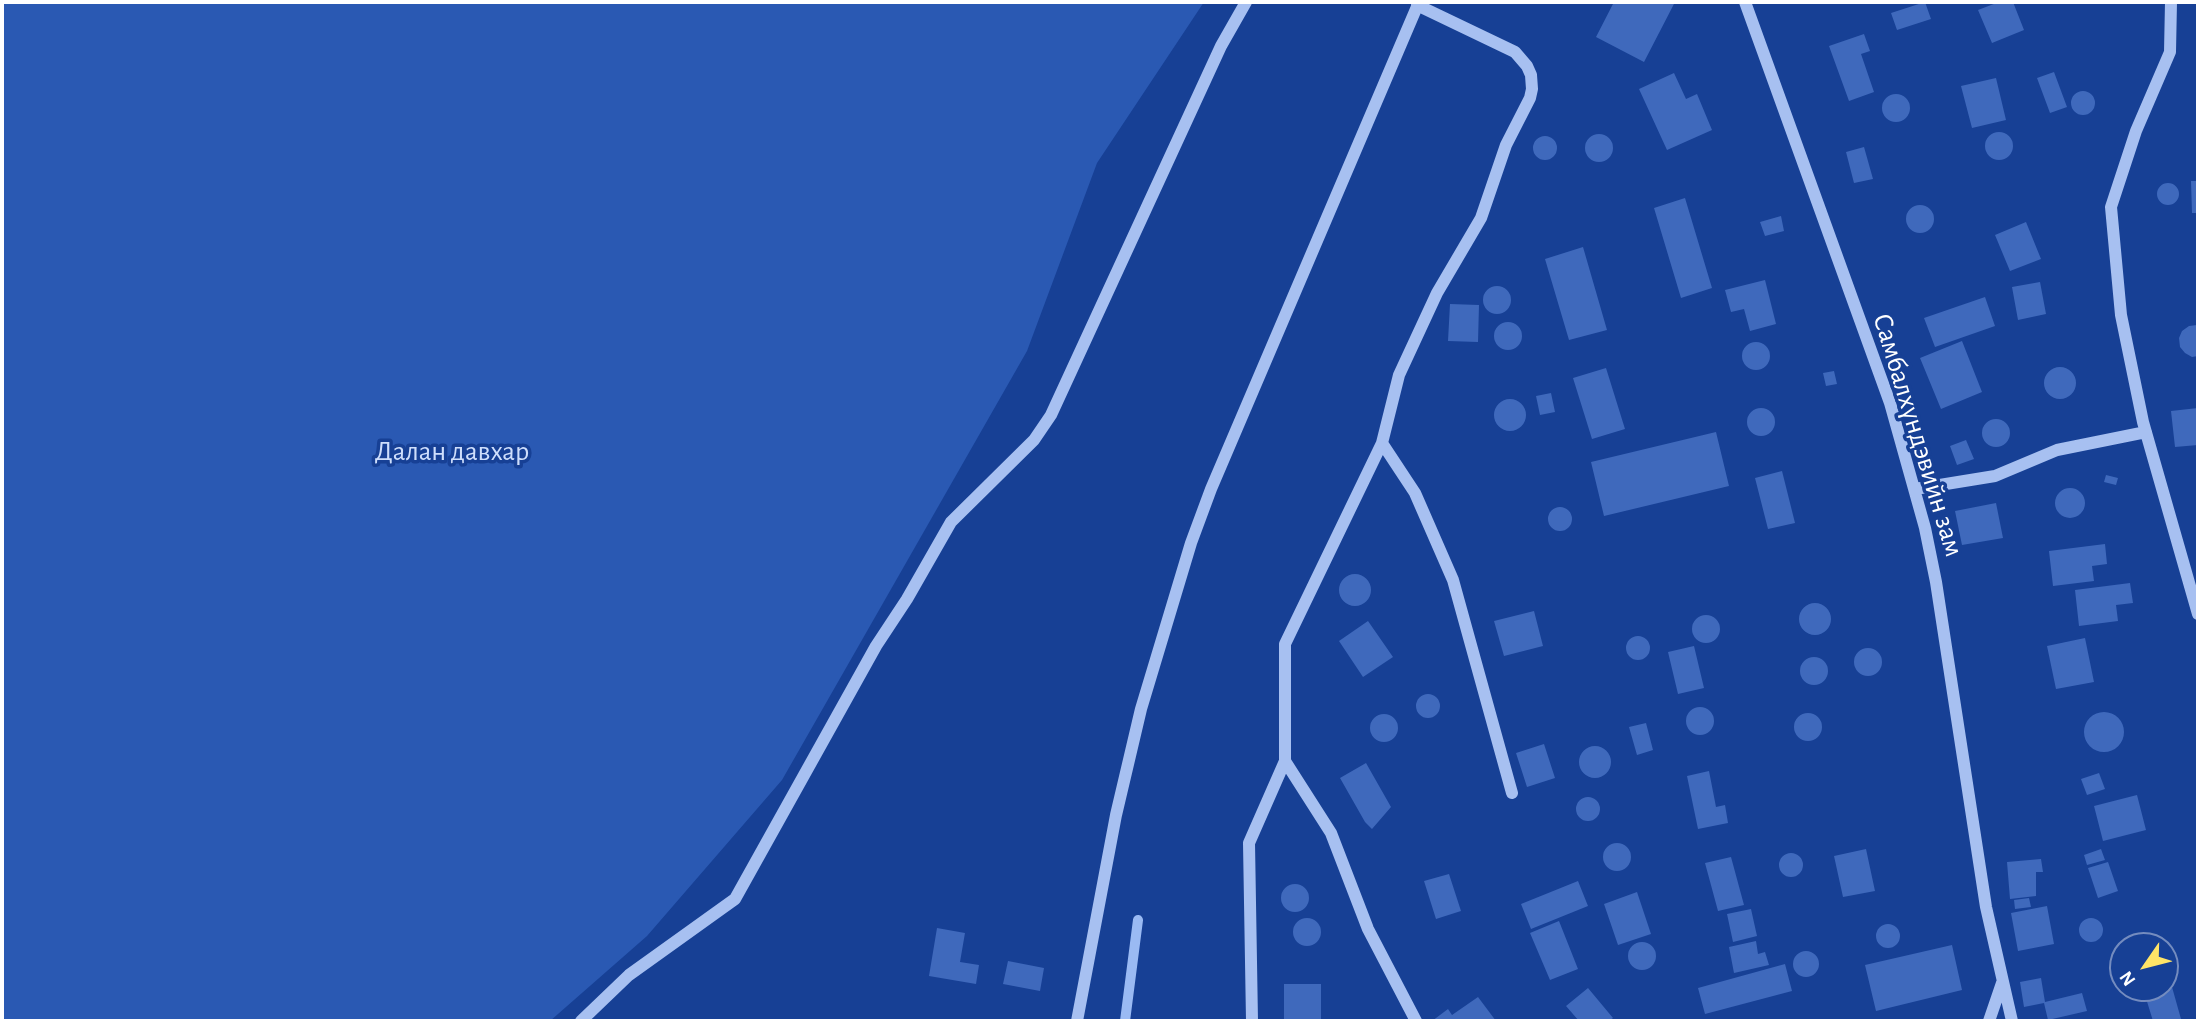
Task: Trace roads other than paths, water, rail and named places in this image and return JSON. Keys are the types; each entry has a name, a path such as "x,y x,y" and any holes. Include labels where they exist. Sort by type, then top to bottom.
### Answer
{"street":[{"path":"581,1021 629,975 735,899 876,646 907,599 951,522 1034,440 1051,415 1221,46 1246,2"},
{"name":"Самбалхүндэвийн зам","path":"1745,2 1889,403 1915,489 1936,582 1982,883 2012,1021"},
{"path":"2171,2 2170,52 2136,131 2111,208 2121,315 2146,432 2198,614"},
{"path":"1077,1021 1116,815 1141,709 1191,543 1211,489 1418,4 1515,52 1527,66 1532,89 1506,145 1481,218 1437,293 1399,375 1382,443 1285,644 1285,761 1249,844 1252,1021"},
{"path":"1915,489 1995,476 2057,450 2146,432"},
{"path":"1382,443 1415,493 1453,580 1512,793"},
{"path":"1285,761 1331,833 1368,929 1416,1021"},
{"path":"1989,1021 2002,983"}],"waterway":[{"path":"1125,1021 1138,920"}],"park label":[{"name":"Далан давхар","path":"452,452"}]}
